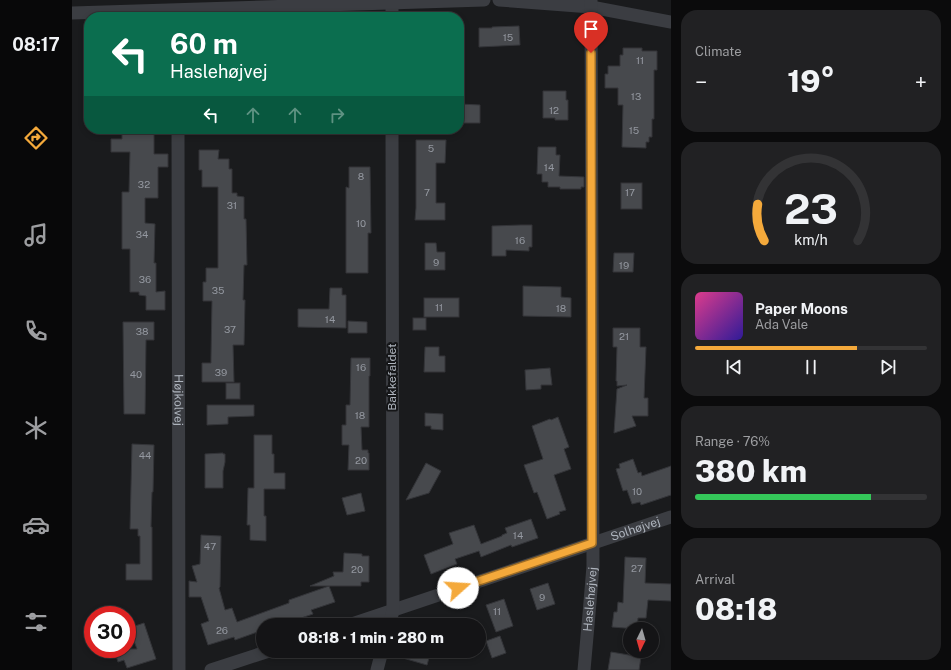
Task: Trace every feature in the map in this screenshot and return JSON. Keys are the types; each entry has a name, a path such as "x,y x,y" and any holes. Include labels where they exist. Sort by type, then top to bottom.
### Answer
{"street":[{"path":"98,12 484,0"},
{"path":"499,0 591,3 671,22"},
{"name":"Haslehøjvej","path":"584,670 592,574 591,3"},
{"path":"392,4 392,12"},
{"path":"72,13 84,13"},
{"name":"Højkolvej","path":"178,134 179,670"},
{"name":"Bakkefaldet","path":"391,618 393,611 392,134"},
{"name":"Solhøjvej","path":"371,618 671,517"},
{"path":"211,670 256,655"},
{"path":"377,670 380,658"}],"building":[{"path":"519,26 520,45 479,47 479,28"},
{"path":"623,48 642,48 642,51 657,51 657,70 654,70 654,119 652,119 652,137 649,137 649,142 646,142 646,148 622,147 623,105 618,105 618,88 605,88 605,74 608,74 608,66 620,66 620,55 623,55"},
{"path":"543,91 566,91 566,100 568,100 568,120 543,118"},
{"path":"464,104 480,105 480,123 464,123"},
{"path":"122,134 154,134 154,154 168,154 168,167 158,167 158,198 145,198 145,223 155,224 154,263 156,263 156,292 165,291 165,310 146,310 146,296 139,295 139,292 130,292 130,249 122,249 122,192 129,192 130,152 111,152 111,139 122,139"},
{"path":"416,140 446,140 445,163 436,163 436,203 445,203 445,220 415,220"},
{"path":"538,147 556,147 556,155 560,155 559,176 584,177 584,187 581,187 581,189 560,189 560,187 548,187 548,182 542,182 542,174 537,174"},
{"path":"199,150 219,150 218,159 229,159 229,169 232,169 232,193 237,193 237,196 244,197 247,265 244,265 244,345 233,345 234,382 202,382 202,363 211,363 212,301 203,301 203,282 206,282 206,268 218,268 218,187 202,187 202,170 199,170"},
{"path":"349,167 370,167 371,233 368,233 368,273 346,273 346,187 349,188"},
{"path":"621,183 642,183 642,209 621,209"},
{"path":"532,225 532,247 529,247 529,251 506,250 506,256 492,256 492,226"},
{"path":"425,243 436,243 437,252 445,252 445,270 425,270"},
{"path":"614,253 634,253 633,272 613,272"},
{"path":"523,286 561,287 561,297 571,298 571,317 523,316"},
{"path":"330,288 342,288 342,295 346,295 346,328 298,327 298,309 329,309"},
{"path":"424,298 459,298 459,317 424,317"},
{"path":"413,318 426,318 426,330 413,330"},
{"path":"348,321 367,322 367,333 348,333"},
{"path":"123,322 154,322 154,340 146,340 145,414 124,414"},
{"path":"613,328 640,328 640,347 646,347 644,398 648,398 648,416 632,416 636,426 614,433 617,389 627,385 617,386 617,347 613,347"},
{"path":"425,347 439,347 439,356 445,356 445,372 424,372"},
{"path":"351,358 370,358 369,427 361,427 362,450 368,450 369,470 348,470 349,445 342,445 342,425 346,425 346,405 350,405"},
{"path":"550,368 552,385 541,385 541,389 526,390 525,370"},
{"path":"226,383 240,383 240,399 226,399"},
{"path":"207,405 254,405 254,416 228,417 228,424 207,425"},
{"path":"425,413 443,414 443,430 431,429 431,426 425,426"},
{"path":"558,417 569,447 564,449 571,469 554,475 566,510 547,519 537,492 534,493 524,465 543,459 532,426"},
{"path":"254,435 272,435 274,473 285,473 285,489 264,489 266,541 250,540 250,525 247,525 248,488 254,488"},
{"path":"132,444 154,445 151,527 152,580 126,580 126,564 140,564 140,536 138,536 138,529 130,529"},
{"path":"205,454 225,454 225,462 223,471 223,488 205,488"},
{"path":"633,459 638,473 641,472 642,476 671,466 671,495 641,505 640,502 632,504 627,490 623,491 616,469 620,468 619,464"},
{"path":"426,463 441,471 429,493 406,500"},
{"path":"361,493 365,511 347,515 342,498"},
{"path":"531,519 538,538 512,547 511,545 481,557 479,551 455,559 457,564 431,574 424,555 453,544 449,533 474,525 481,544 507,533 505,528"},
{"path":"201,535 221,536 219,588 225,610 232,608 237,622 289,603 289,600 329,586 335,602 311,610 313,614 301,618 256,618 256,632 235,640 234,637 208,645 201,624 209,621 201,597 189,597 189,581 197,582 192,566 200,564"},
{"path":"344,553 369,556 369,582 361,582 361,586 310,586 334,576 333,572 343,572"},
{"path":"625,557 646,558 645,583 671,584 671,601 648,600 646,618 638,618 638,622 623,622 623,628 612,627 614,612 617,612 618,602 623,603"},
{"path":"548,583 555,604 537,610 530,589"},
{"path":"504,599 513,626 496,632 486,605"},
{"path":"144,623 156,659 127,668 124,660 118,662 117,658 136,658 136,626"},
{"path":"500,636 506,653 492,658 486,641"},
{"path":"611,652 623,654 623,658 641,658 639,670 608,670"},
{"path":"403,658 429,658 427,665"}],"route":[{"path":"458,588 592,543 591,53"}]}
